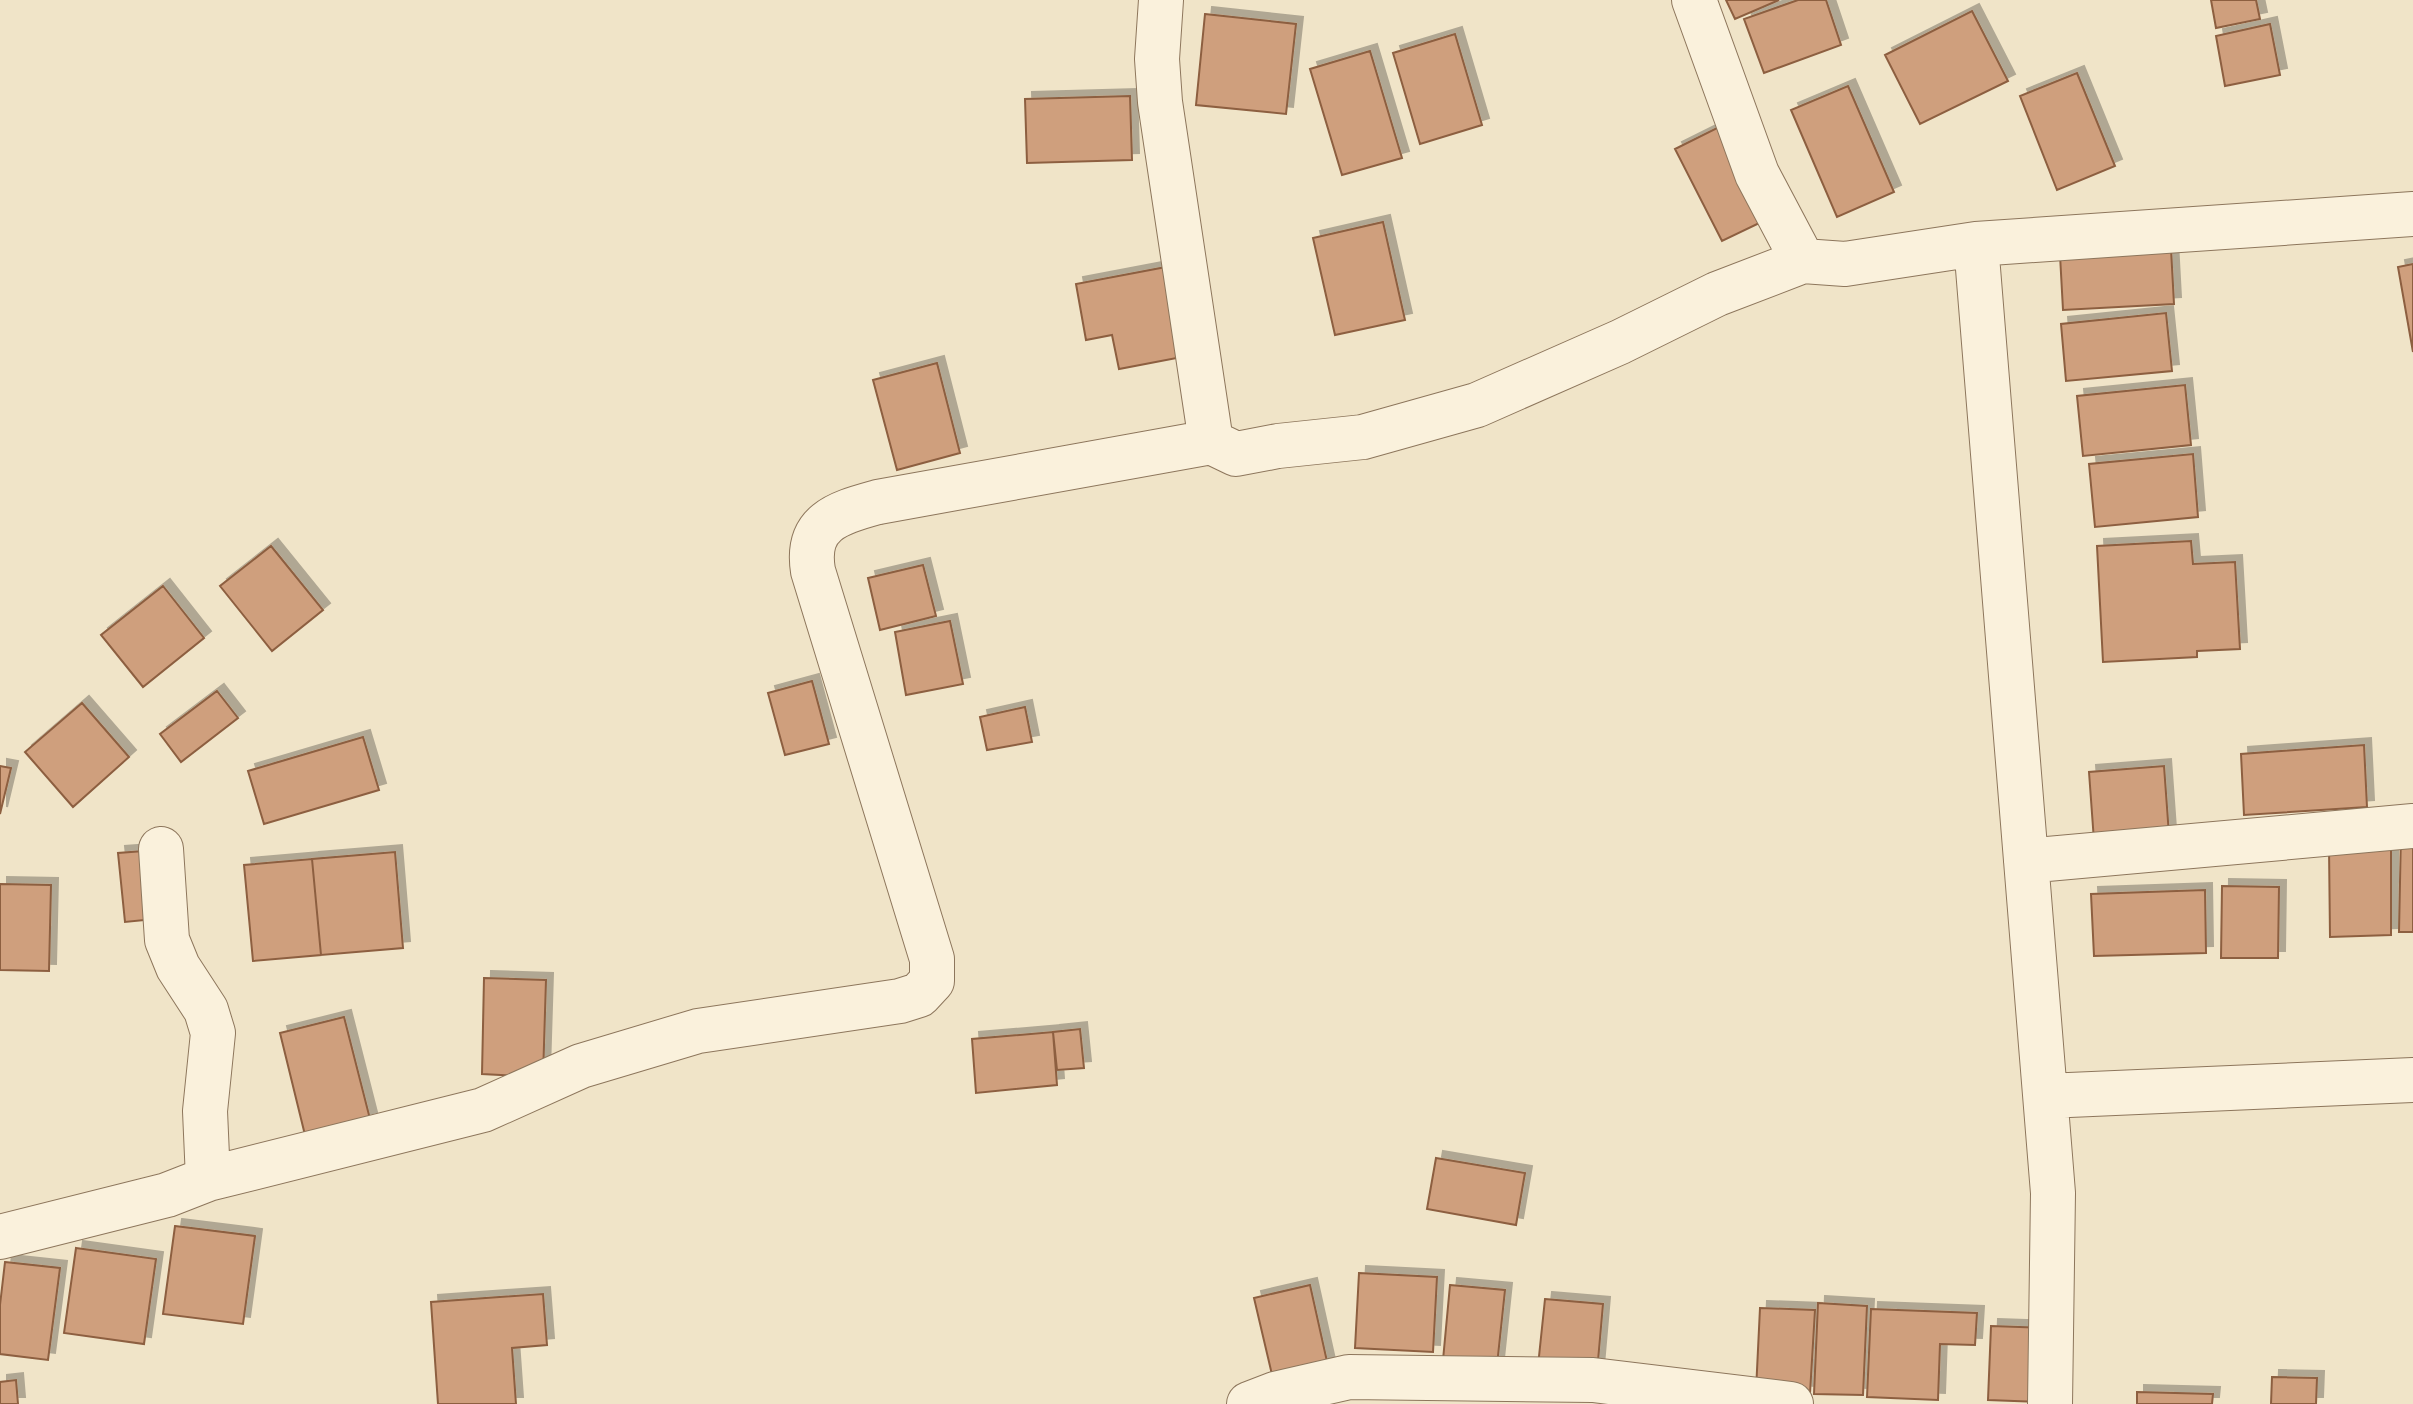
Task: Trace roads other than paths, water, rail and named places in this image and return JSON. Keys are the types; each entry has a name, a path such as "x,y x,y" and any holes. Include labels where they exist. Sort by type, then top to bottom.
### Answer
{"street":[{"path":"1161,0 1157,59 1160,102 1211,442"},
{"path":"1694,0 1757,174 1803,261"},
{"path":"0,1237 167,1195 208,1179 483,1110 581,1066 698,1031 900,1001 919,995 932,981 932,959 810,555 815,537 826,521 845,512 878,502 1211,442 1236,454 1363,437 1477,405 1620,342 1717,294 1803,261 1845,264 1976,244 2413,214"},
{"path":"1976,244 2053,1193 2050,1404"},
{"path":"2026,861 2413,826"},
{"path":"161,849 167,940 178,967 206,1010 213,1033 205,1111 208,1179"},
{"path":"2046,1096 2413,1080"},
{"path":"1249,1404 1275,1394 1349,1377 1593,1380 1791,1404"}]}
